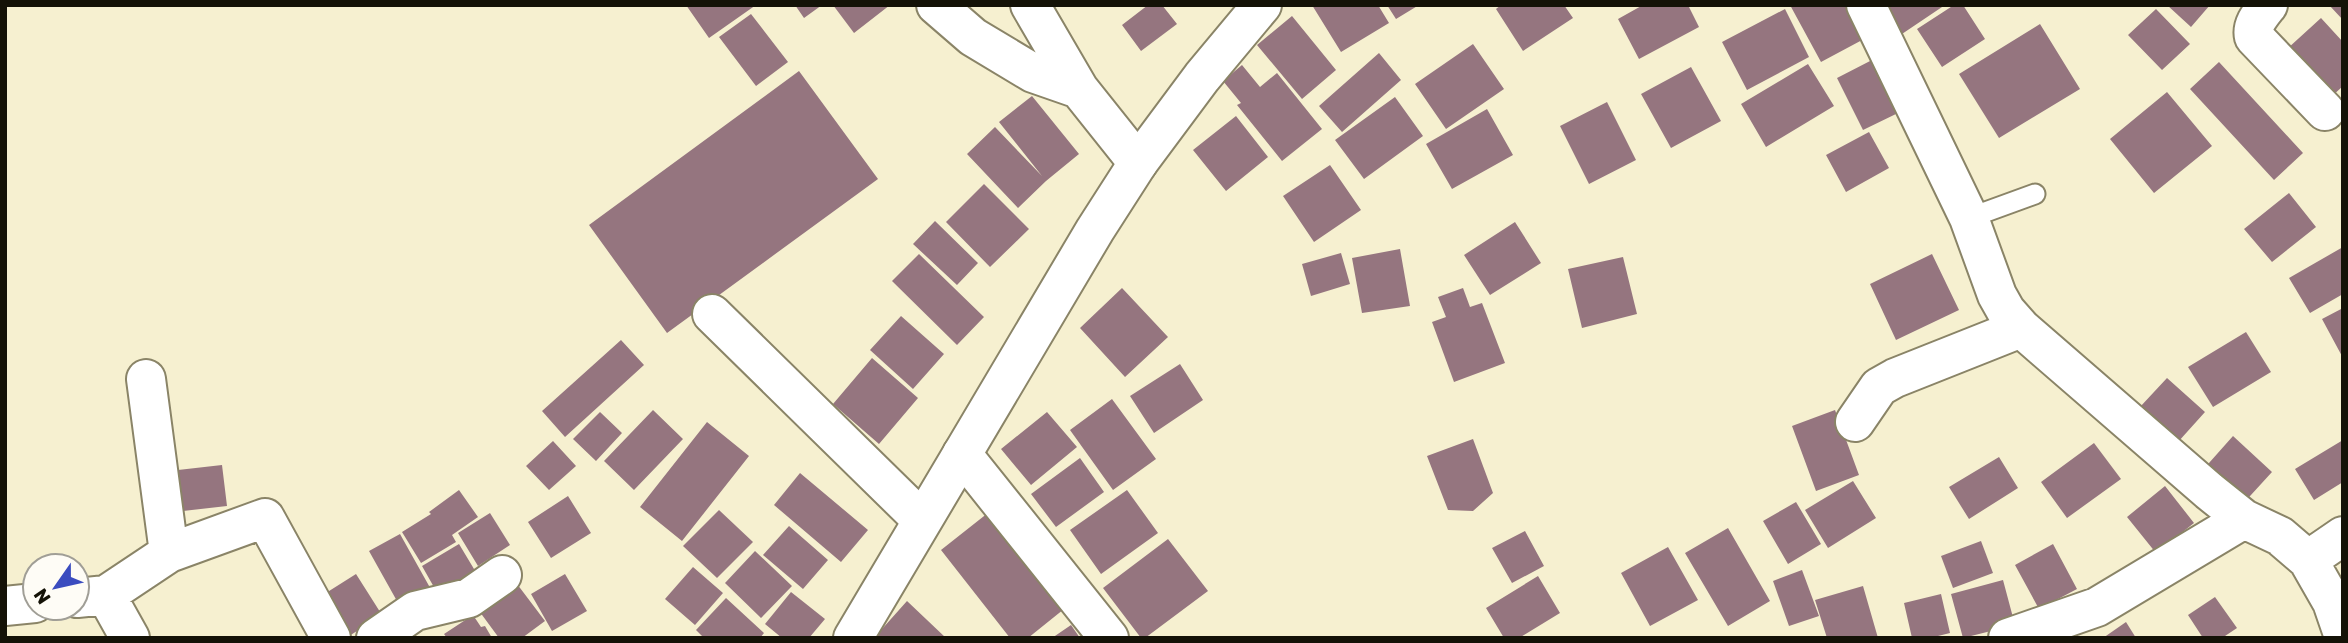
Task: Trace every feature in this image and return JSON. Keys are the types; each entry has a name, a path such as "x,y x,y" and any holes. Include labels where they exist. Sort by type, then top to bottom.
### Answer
{"street":[{"path":"936,5 973,37 1033,73 1079,89"},
{"path":"1030,5 1079,89 1138,163"},
{"path":"853,638 1095,230 1138,163 1202,77 1262,5"},
{"path":"1866,5 1969,218 1997,295 2006,311 2021,328 2209,491 2244,519 2280,536 2308,560 2332,602 2343,634"},
{"path":"2268,5 2252,30 2254,37 2325,111"},
{"path":"712,314 922,520"},
{"path":"1855,422 1879,387 1895,378 2021,328"},
{"path":"146,379 169,553"},
{"path":"962,454 1109,638"},
{"path":"130,638 92,596 169,553 265,518 331,638"},
{"path":"2008,638 2097,607 2244,519"},
{"path":"2308,560 2343,536"},
{"path":"376,638 415,611 469,597 502,575"}],"lane":[{"path":"1969,218 2035,194"}],"building":[{"path":"686,5 756,5 709,38"},
{"path":"795,5 822,5 804,18"},
{"path":"833,5 890,5 854,33"},
{"path":"1148,5 1162,5 1177,24 1141,51 1122,25"},
{"path":"1312,5 1378,5 1389,23 1341,52"},
{"path":"1387,5 1419,5 1396,19"},
{"path":"1501,5 1564,5 1573,18 1523,51 1496,9"},
{"path":"1643,5 1688,5 1699,27 1639,59 1618,19"},
{"path":"1790,5 1845,5 1864,39 1821,62"},
{"path":"1875,5 1945,5 1896,38"},
{"path":"1954,5 1963,5 1985,39 1942,67 1917,29"},
{"path":"2167,5 2210,5 2191,27"},
{"path":"2329,5 2343,5 2343,20"},
{"path":"1785,9 1809,57 1747,90 1722,42"},
{"path":"2156,9 2190,44 2162,70 2128,35"},
{"path":"751,14 788,62 756,86 719,37"},
{"path":"1292,16 1336,70 1302,99 1257,45"},
{"path":"2321,18 2343,42 2343,86 2331,97 2287,49"},
{"path":"2040,24 2080,89 1999,138 1959,74"},
{"path":"1473,44 1504,89 1446,129 1415,84"},
{"path":"1379,53 1401,80 1342,132 1319,106"},
{"path":"1872,60 1898,113 1863,130 1837,78"},
{"path":"2219,62 2303,153 2274,180 2190,89"},
{"path":"1808,64 1834,106 1766,147 1741,104"},
{"path":"1242,65 1260,87 1277,73 1322,129 1282,161 1237,105 1241,103 1223,81"},
{"path":"1691,67 1721,121 1671,148 1641,94"},
{"path":"799,71 878,179 667,333 589,225"},
{"path":"2167,92 2212,146 2154,193 2110,139"},
{"path":"1032,96 1079,154 1018,208 967,154 995,127 1042,176 999,122"},
{"path":"1395,97 1423,136 1364,179 1335,140"},
{"path":"1607,102 1636,160 1589,184 1560,126"},
{"path":"1487,109 1513,155 1452,189 1426,144"},
{"path":"1236,116 1268,157 1226,191 1193,150"},
{"path":"1869,132 1889,168 1846,192 1826,155"},
{"path":"1330,165 1361,210 1314,242 1283,196"},
{"path":"984,184 1029,229 990,267 946,222"},
{"path":"2289,193 2316,227 2272,262 2244,229"},
{"path":"935,221 978,263 957,285 913,244"},
{"path":"1515,222 1541,263 1490,295 1464,255"},
{"path":"2343,247 2343,294 2310,313 2289,278"},
{"path":"1400,249 1410,306 1362,313 1352,258"},
{"path":"1341,253 1350,284 1311,296 1302,264"},
{"path":"919,254 984,317 957,345 892,281"},
{"path":"1932,254 1959,310 1896,340 1870,284"},
{"path":"1623,257 1637,314 1582,328 1568,269"},
{"path":"1122,288 1168,337 1125,377 1080,328"},
{"path":"1463,288 1470,307 1482,303 1505,363 1454,382 1432,322 1446,317 1438,297"},
{"path":"2343,308 2343,358 2322,319"},
{"path":"901,316 944,354 913,389 870,350"},
{"path":"2246,332 2271,372 2213,407 2188,367"},
{"path":"621,340 644,365 565,437 542,411"},
{"path":"872,358 918,398 879,444 833,404"},
{"path":"1180,364 1203,400 1154,433 1130,396"},
{"path":"2167,378 2205,412 2178,442 2140,407"},
{"path":"1112,399 1156,459 1113,490 1070,430"},
{"path":"653,410 683,439 634,490 604,461"},
{"path":"1835,410 1859,475 1816,491 1792,426"},
{"path":"600,412 622,433 596,461 573,439"},
{"path":"1047,412 1077,447 1031,485 1001,449"},
{"path":"707,422 749,456 682,541 640,507"},
{"path":"2233,436 2272,472 2240,507 2201,472"},
{"path":"1473,439 1493,493 1473,511 1448,510 1427,456"},
{"path":"2343,440 2343,482 2314,500 2295,469"},
{"path":"553,441 576,466 549,490 526,466"},
{"path":"2094,443 2121,479 2067,518 2041,482"},
{"path":"1999,457 2018,488 1969,519 1949,487"},
{"path":"1080,458 1104,492 1056,527 1031,494"},
{"path":"222,465 227,506 183,511 178,470"},
{"path":"800,473 868,530 841,562 774,505"},
{"path":"1853,481 1876,518 1828,548 1805,510"},
{"path":"2165,486 2194,523 2156,553 2127,517"},
{"path":"459,490 478,517 452,535 456,542 421,563 402,532 431,514 429,512"},
{"path":"1127,490 1158,533 1101,574 1070,530"},
{"path":"568,496 591,533 551,558 528,522"},
{"path":"1796,502 1821,544 1788,564 1763,521"},
{"path":"998,505 1074,601 1028,638 1010,638 941,550"},
{"path":"719,510 753,542 717,578 683,546"},
{"path":"490,513 510,545 478,566 458,533"},
{"path":"789,526 828,560 803,589 763,555"},
{"path":"1728,528 1770,601 1728,626 1685,553"},
{"path":"1525,531 1544,566 1512,583 1492,548"},
{"path":"400,534 433,593 402,610 369,551"},
{"path":"1168,539 1208,591 1145,638 1141,638 1103,588"},
{"path":"1981,541 1993,573 1953,588 1941,556"},
{"path":"459,544 477,574 439,596 422,566"},
{"path":"2053,544 2077,589 2039,609 2015,565"},
{"path":"1668,547 1698,600 1650,626 1621,573"},
{"path":"755,551 792,586 761,618 725,583"},
{"path":"693,567 723,593 695,625 665,599"},
{"path":"1802,570 1819,616 1789,626 1773,581"},
{"path":"356,574 382,615 346,638 318,598"},
{"path":"565,574 587,611 552,631 531,594"},
{"path":"511,576 545,621 522,638 499,638 474,604"},
{"path":"1538,576 1560,613 1519,638 1504,638 1486,608"},
{"path":"2003,580 2015,625 1963,638 1951,594"},
{"path":"1863,586 1878,638 1827,638 1815,600"},
{"path":"791,592 825,619 809,638 782,638 765,624"},
{"path":"1941,594 1950,633 1930,638 1912,638 1904,603"},
{"path":"2215,597 2237,628 2222,638 2203,638 2188,615"},
{"path":"726,598 764,633 760,638 704,638 696,630"},
{"path":"907,601 946,638 874,638"},
{"path":"473,615 481,627 485,626 492,638 447,638 444,634"},
{"path":"2126,622 2136,638 2103,638"},
{"path":"1071,625 1080,638 1052,638"}]}
